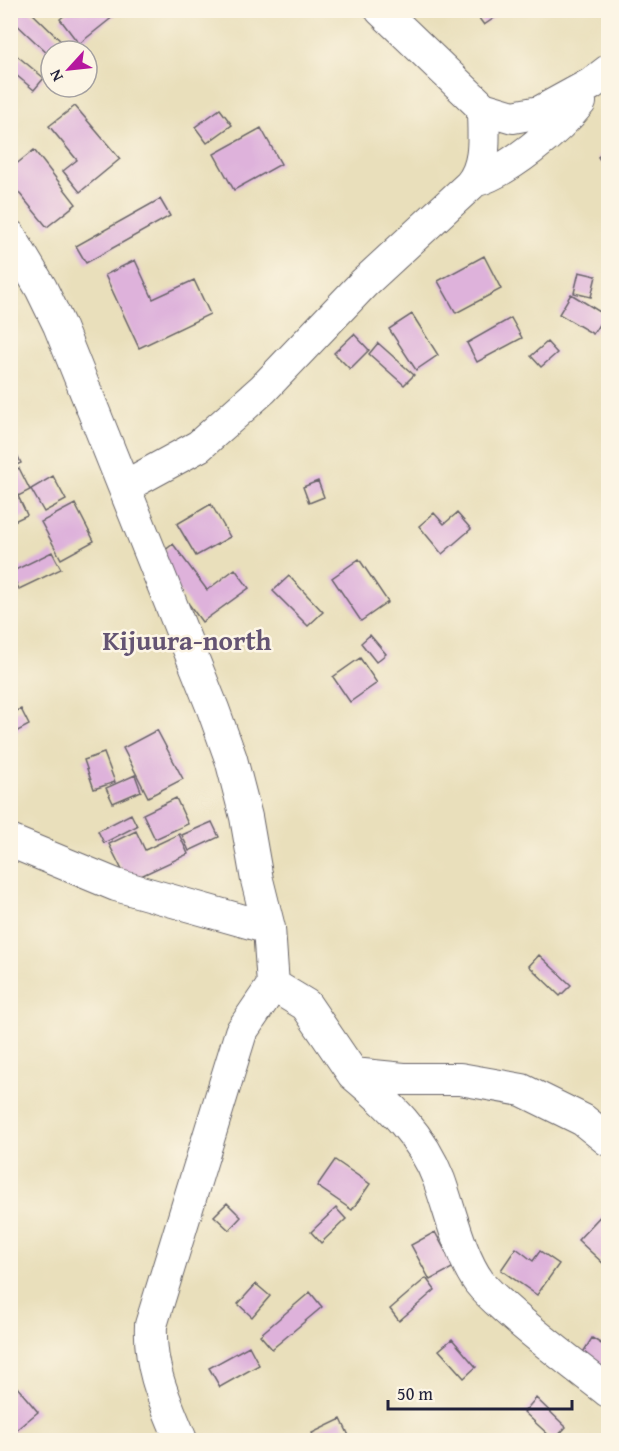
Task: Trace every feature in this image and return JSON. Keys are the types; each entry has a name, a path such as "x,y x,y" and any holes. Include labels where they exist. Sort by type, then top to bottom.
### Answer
{"street":[{"path":"381,10 483,108 513,117 540,112 600,77"},
{"path":"124,487 199,446 264,389 364,283 474,181 494,174 536,144 578,104 600,77"},
{"path":"474,181 483,156 483,108"},
{"path":"10,236 41,288 58,325 231,759 246,817 256,880 269,928 273,985 241,1032 152,1325 152,1359 158,1384 181,1440"},
{"path":"10,842 116,885 269,928"},
{"path":"273,985 306,1005 353,1074 387,1103 413,1132 438,1178 468,1262 478,1281 544,1343 609,1391"},
{"path":"353,1074 404,1079 460,1079 522,1090 583,1120 609,1140"}],"building":[{"path":"15,10 29,10 59,39 39,39 39,46 10,18"},
{"path":"71,10 117,10 119,12 85,39 75,39 60,19"},
{"path":"212,10 226,10 215,17"},
{"path":"473,10 493,10 497,16 484,25"},
{"path":"10,50 39,74 39,84 34,90 10,70"},
{"path":"75,106 120,159 80,192 63,171 77,160 49,126"},
{"path":"220,109 232,125 207,143 195,127"},
{"path":"261,128 281,164 234,190 214,154"},
{"path":"608,149 608,171 598,157"},
{"path":"34,150 76,204 47,227 10,182 10,169"},
{"path":"160,199 170,216 86,263 76,246"},
{"path":"484,256 501,289 456,313 438,281"},
{"path":"135,260 153,299 194,280 210,314 139,348 105,275"},
{"path":"579,272 596,276 591,297 574,293"},
{"path":"571,294 605,315 593,334 559,314"},
{"path":"412,314 438,355 416,370 389,329"},
{"path":"511,318 522,338 477,362 467,343"},
{"path":"354,334 369,350 350,369 334,353"},
{"path":"547,342 557,353 541,367 531,356"},
{"path":"378,343 414,375 404,385 369,354"},
{"path":"10,440 21,463 10,468"},
{"path":"19,468 30,490 18,496 27,515 10,523 10,473"},
{"path":"53,476 66,500 44,512 31,489"},
{"path":"318,481 324,497 309,503 303,487"},
{"path":"75,504 94,541 61,559 41,522"},
{"path":"211,504 230,537 196,556 177,524"},
{"path":"434,513 444,524 457,513 471,529 442,554 419,526"},
{"path":"173,544 207,590 235,569 249,588 202,622 155,558"},
{"path":"52,552 61,569 19,589 11,572"},
{"path":"359,559 388,602 361,621 332,578"},
{"path":"289,576 323,612 308,626 273,591"},
{"path":"370,635 386,654 376,662 361,643"},
{"path":"360,658 377,683 350,702 333,677"},
{"path":"21,709 29,725 10,735 10,714"},
{"path":"157,730 183,779 148,797 123,748"},
{"path":"104,753 115,782 94,789 84,760"},
{"path":"135,775 141,791 113,803 106,788"},
{"path":"176,798 188,824 155,839 143,814"},
{"path":"131,814 137,826 104,843 98,831"},
{"path":"212,822 219,837 189,851 182,835"},
{"path":"136,831 145,850 179,834 188,854 128,882 109,844"},
{"path":"539,955 571,985 560,996 529,966"},
{"path":"335,1160 370,1184 352,1210 317,1186"},
{"path":"227,1203 241,1217 229,1230 214,1216"},
{"path":"336,1208 346,1219 321,1243 311,1232"},
{"path":"608,1208 608,1265 607,1267 578,1240"},
{"path":"435,1232 454,1267 430,1280 411,1245"},
{"path":"516,1248 533,1261 540,1251 559,1264 537,1295 501,1270"},
{"path":"426,1278 435,1290 399,1321 390,1309"},
{"path":"256,1284 270,1296 252,1317 238,1304"},
{"path":"310,1292 322,1307 272,1349 260,1335"},
{"path":"592,1338 608,1348 608,1371 582,1354"},
{"path":"452,1339 476,1367 464,1378 439,1350"},
{"path":"249,1346 259,1365 220,1387 209,1368"},
{"path":"16,1386 38,1412 10,1435 10,1391"},
{"path":"536,1398 566,1427 554,1440 524,1412"},
{"path":"341,1419 351,1440 316,1440 312,1433"}],"district":[{"name":"Kijuura-north","path":"187,640"}]}
